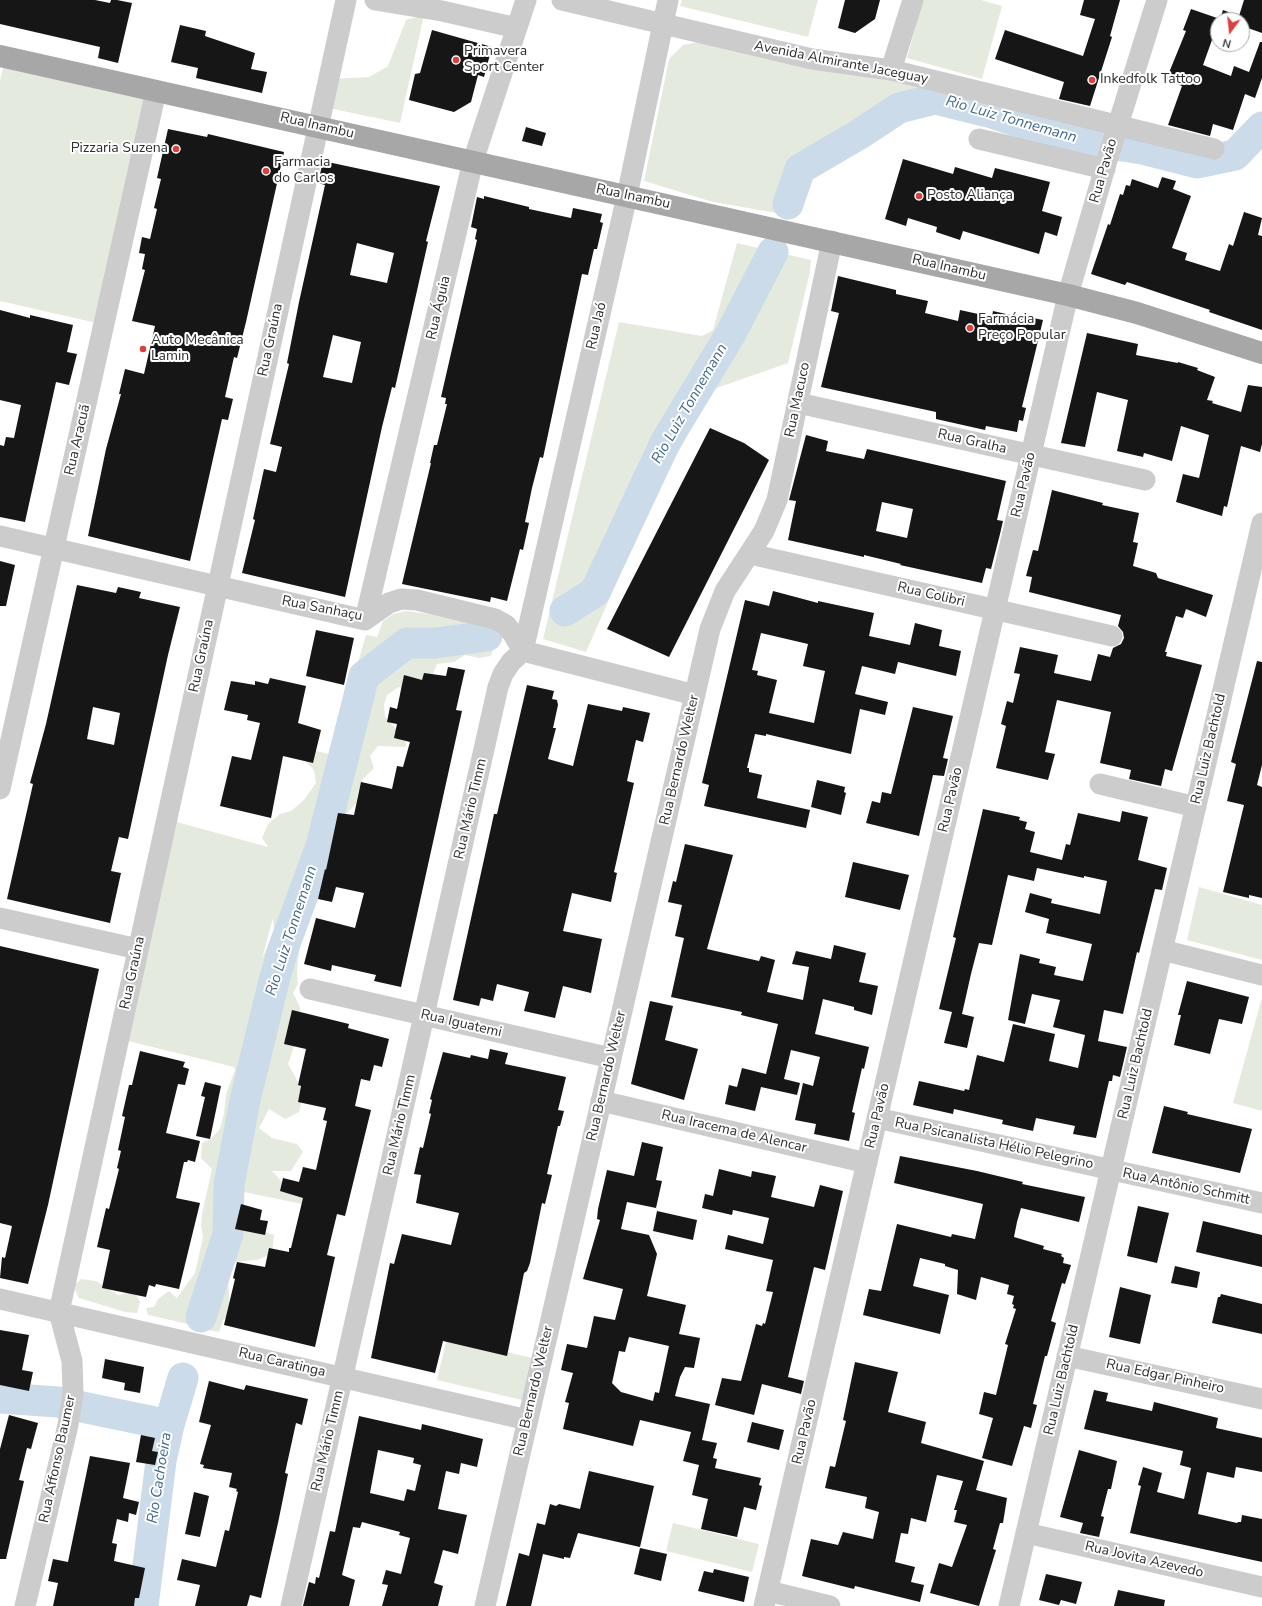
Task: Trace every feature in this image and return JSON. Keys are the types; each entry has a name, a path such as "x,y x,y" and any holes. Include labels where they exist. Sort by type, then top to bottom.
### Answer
{"main road":[{"name":"Rua Inambu","path":"0,56 1068,295 1137,313 1262,353"}],"street":[{"name":"Rua Graúna","path":"59,1312 346,0"},
{"path":"375,0 442,11 517,28"},
{"name":"Rua Águia","path":"365,620 473,161 526,0"},
{"name":"Avenida Almirante Jaceguay","path":"562,0 812,60 891,70 1116,130 1214,149"},
{"name":"Rua Jaó","path":"523,651 627,196 668,0"},
{"path":"891,70 912,0"},
{"name":"Rua Pavão","path":"766,1599 1068,295 1106,163 1157,0"},
{"name":"Rua Aracuã","path":"0,789 156,91"},
{"path":"979,139 1106,163"},
{"name":"Rua Macuco","path":"750,554 764,531 777,500 832,241"},
{"name":"Rua Gralha","path":"798,403 1146,480"},
{"name":"Rua Luiz Bachtold","path":"1009,1606 1262,523"},
{"name":"Rua Sanhaçu","path":"0,536 365,620 389,603 401,599 416,600 495,620 506,625 514,634 523,651"},
{"name":"Rua Colibri","path":"750,554 1112,636"},
{"name":"Rua Bernardo Welter","path":"485,1606 695,695 717,608 734,575 750,554"},
{"path":"523,651 695,695"},
{"name":"Rua Mário Timm","path":"291,1606 498,687 503,674 511,662 523,651"},
{"path":"1100,784 1196,807"},
{"path":"0,918 138,949"},
{"path":"1162,950 1262,975"},
{"name":"Rua Iguatemi","path":"310,989 611,1058"},
{"name":"Rua Iracema de Alencar","path":"601,1101 867,1163"},
{"name":"Rua Psicanalista Hélio Pelegrino","path":"877,1118 1111,1170"},
{"name":"Rua Antônio Schmitt","path":"1111,1170 1262,1203"},
{"name":"Rua Caratinga","path":"0,1299 528,1420"},
{"name":"Rua Affonso Baumer","path":"25,1606 68,1425 74,1393 72,1361 59,1312"},
{"name":"Rua Edgar Pinheiro","path":"1067,1356 1262,1399"},
{"name":"Rua Jovita Azevedo","path":"1026,1533 1262,1586"},
{"path":"766,1599 830,1606"}],"shaded area":[{"path":"682,0 818,0 808,37 680,6"},
{"path":"923,0 981,0 1002,6 982,79 907,58"},
{"path":"424,15 400,123 324,107 330,79 369,77 388,66 406,20"},
{"path":"698,42 872,75 1078,124 1093,131 1099,139 1095,149 980,119 941,105 914,107 875,131 863,144 859,151 834,166 821,169 807,185 793,210 777,213 713,202 644,181 669,59 683,45"},
{"path":"4,64 153,98 101,324 0,301 0,81"},
{"path":"737,243 811,260 810,272 788,363 711,390 651,504 586,652 543,639 619,322 702,336 713,330"},
{"path":"406,611 454,617 490,625 495,631 470,631 447,639 420,633 395,642 381,658 364,669 354,682 354,718 360,706 361,694 365,681 393,661 399,652 415,648 457,647 476,641 495,639 494,646 491,656 479,658 465,655 454,662 437,664 429,684 419,692 399,687 387,695 384,705 385,717 405,738 406,747 378,746 370,756 374,768 363,779 358,792 356,804 342,818 320,896 308,904 302,926 297,970 298,984 293,993 299,1005 303,1021 288,1064 302,1093 301,1104 299,1112 285,1119 269,1109 259,1128 272,1138 297,1144 303,1152 291,1171 272,1171 285,1185 310,1188 302,1204 244,1192 241,1209 253,1228 274,1235 272,1254 257,1260 234,1262 228,1277 230,1314 223,1320 219,1332 203,1329 218,1264 231,1236 230,1219 214,1260 192,1325 148,1315 146,1308 154,1307 158,1299 169,1291 177,1298 195,1273 203,1237 201,1226 202,1214 212,1169 201,1158 202,1143 211,1139 220,1129 224,1113 226,1094 235,1070 234,1067 128,1041 173,821 268,847 262,838 268,824 280,814 291,811 304,800 316,783 314,770 300,756 308,749 329,754 338,732 345,687 350,682 356,669 366,635 377,637 383,621 393,614","holes":["353,721 348,750 325,839 315,863 326,804 335,776 341,744","273,918 274,931 262,959","291,930 241,1130 236,1165 229,1196 226,1184 230,1155 245,1082 275,961"]},
{"path":"1199,887 1262,905 1262,960 1187,940"},
{"path":"1262,997 1262,1111 1233,1103"},
{"path":"81,1279 96,1281 118,1295 135,1292 140,1302 137,1313 125,1312 79,1298 73,1286"},
{"path":"447,1338 532,1358 522,1400 437,1380"},
{"path":"673,1523 759,1544 752,1572 666,1551"}],"building":[{"path":"0,0 95,0 110,3 111,0 117,0 132,3 118,63 98,58 100,47 0,24"},
{"path":"845,0 880,0 875,19 855,33 838,28"},
{"path":"1084,0 1120,0 1110,36 1112,37 1090,106 1059,99 1064,82 995,59 1005,30 1083,56 1095,19 1080,15"},
{"path":"1244,0 1262,0 1262,33 1250,29 1250,12 1240,12"},
{"path":"1191,9 1210,16 1210,46 1203,65 1231,76 1234,66 1249,72 1260,42 1262,42 1262,78 1255,98 1245,94 1233,130 1213,124 1210,136 1168,125 1182,86 1166,80 1186,31 1183,30"},
{"path":"180,25 206,31 205,36 255,53 251,69 267,72 262,93 196,78 198,68 171,62"},
{"name":"Primavera Sport Center","path":"432,30 492,47 484,77 478,75 471,102 454,112 409,100 415,74 420,73"},
{"path":"526,127 546,133 542,146 522,141"},
{"path":"168,129 207,137 208,134 284,152 246,322 237,358 234,357 225,397 233,399 228,420 222,419 190,561 88,536 106,449 121,394 119,394 125,369 144,374 155,326 132,321 145,270 142,269 145,254 139,253 142,237 150,239 157,209 154,208 161,179 157,178"},
{"path":"903,159 953,174 955,167 992,178 995,168 1050,182 1042,211 1062,217 1057,236 1045,232 1039,254 963,231 960,240 936,232 937,227 908,218 906,226 885,219"},
{"path":"323,161 440,186 426,241 428,242 395,388 392,387 382,427 345,597 242,573 255,520 253,519 264,469 276,472 282,447 270,444 289,364 287,363 299,302 325,185 318,183","holes":["357,243 394,253 387,283 350,275","333,335 361,342 352,383 323,377"]},
{"path":"1162,177 1176,181 1173,189 1191,196 1172,248 1187,253 1185,260 1220,271 1229,244 1233,246 1244,212 1262,218 1258,235 1262,236 1262,330 1209,312 1210,310 1127,282 1125,285 1091,274 1108,224 1110,225 1120,194 1123,195 1126,185 1130,186 1132,179 1158,188"},
{"path":"484,196 529,207 529,209 571,218 573,208 602,214 600,222 603,223 597,249 594,249 588,275 582,274 543,458 540,457 532,488 525,522 529,523 523,550 520,549 507,601 491,597 490,602 402,584 434,445 437,445 447,404 445,404 446,398 441,397 477,240 475,239 477,229 471,227 477,197 484,199"},
{"path":"838,276 896,290 896,294 928,301 925,313 958,321 960,310 992,317 993,311 1019,317 1019,315 1043,320 1022,407 1026,408 1023,421 1019,420 1017,432 986,426 985,430 936,419 936,412 821,387 839,313 831,311"},
{"path":"0,310 30,318 30,315 73,325 67,352 77,354 69,385 56,382 25,522 0,517 0,445 4,446 6,437 14,438 21,405 0,400"},
{"path":"1087,333 1138,344 1136,355 1178,362 1198,368 1197,370 1215,377 1207,400 1241,412 1248,385 1262,387 1262,444 1260,452 1241,446 1227,507 1224,506 1222,516 1176,502 1183,474 1199,478 1209,435 1181,426 1172,461 1144,453 1143,457 1117,451 1128,400 1097,392 1085,447 1061,443"},
{"path":"710,428 744,443 769,460 669,657 607,629"},
{"path":"806,435 828,441 826,451 864,459 867,449 1006,481 997,520 1003,521 1000,534 991,569 986,568 982,583 900,565 901,564 864,555 864,557 788,540 796,501 789,500","holes":["882,502 913,509 907,538 876,531"]},
{"path":"1052,490 1103,503 1102,505 1139,513 1133,542 1138,543 1133,566 1156,573 1158,578 1213,595 1206,617 1186,609 1183,618 1176,616 1165,652 1167,652 1166,656 1202,665 1172,771 1165,769 1161,786 1129,779 1131,770 1100,763 1111,712 1057,700 1045,752 1055,754 1048,780 996,768 1006,726 1001,724 1007,701 1013,703 1020,674 1014,673 1020,647 1058,655 1054,673 1091,681 1098,654 1110,657 1113,648 1121,644 1124,638 1123,632 1118,626 1121,615 1029,592 1032,577 1026,576 1033,550 1038,551"},
{"path":"0,561 15,565 6,606 0,606"},
{"path":"77,585 116,593 118,587 141,592 139,598 180,607 168,655 128,839 119,837 111,871 121,873 110,923 7,899 33,784 30,783 46,724","holes":["93,707 120,713 114,745 87,739"]},
{"path":"773,591 818,603 818,601 874,613 869,636 910,645 915,623 942,630 939,646 961,651 956,676 898,662 895,674 862,666 855,694 888,702 885,715 860,709 851,754 766,734 766,736 755,734 747,768 749,768 749,772 762,775 757,798 810,810 806,828 704,806 709,785 702,783 745,600 769,606","holes":["761,633 808,644 803,666 825,671 814,723 769,713 777,680 757,675 758,671 752,670"]},
{"path":"316,630 354,638 344,685 306,676"},
{"path":"1257,661 1262,662 1262,765 1257,785 1262,787 1262,898 1249,895 1249,898 1223,892 1244,805 1227,801 1236,764 1231,762"},
{"path":"448,667 465,670 456,710 462,711 401,987 374,981 376,975 332,965 331,971 304,964 316,918 355,928 364,893 336,887 332,902 318,899 325,869 326,870 338,813 354,815 361,782 392,789 397,766 403,767 410,742 394,738 397,724 387,722 390,707 397,709 404,675 422,680 424,673 446,676"},
{"path":"270,678 306,686 298,723 321,730 313,763 283,756 271,818 220,806 232,756 251,760 260,723 247,720 248,715 224,710 231,681 255,685 255,681 268,684"},
{"path":"527,685 554,691 552,699 557,700 558,705 553,728 556,728 548,759 573,766 588,704 622,711 623,707 650,713 643,742 636,740 627,781 634,783 614,872 617,873 611,902 572,893 563,931 602,939 591,993 563,986 555,1018 524,1011 529,992 497,984 493,1001 481,998 479,1006 453,1000 494,814 497,814"},
{"path":"913,707 953,716 943,758 948,759 944,776 933,775 919,836 866,823 872,801 880,803 882,792 891,794"},
{"path":"817,780 845,787 844,792 846,793 841,815 811,807"},
{"path":"983,809 1020,817 1019,820 1027,822 1025,829 1035,832 1030,852 1062,860 1066,844 1070,845 1078,813 1120,822 1122,811 1148,817 1138,860 1167,868 1162,890 1155,889 1139,953 1137,952 1123,1014 1104,1010 1098,1041 1127,1047 1120,1077 1113,1075 1112,1081 1109,1081 1096,1138 1073,1134 1075,1126 1036,1118 1033,1131 1002,1124 1003,1120 954,1109 953,1114 913,1105 919,1081 964,1091 965,1089 969,1090 977,1055 1004,1062 1013,1024 1055,1034 1049,1061 1078,1068 1085,1035 1053,1027 1060,1000 1032,994 1025,1024 1008,1020 1020,954 1040,959 1039,963 1056,967 1054,975 1083,981 1092,944 1046,933 1049,919 1025,912 1030,893 1052,899 1051,903 1100,914 1107,881 1084,876 1084,878 1037,868 1034,881 1008,875 992,945 979,943 971,974 962,1014 974,1017 967,1048 944,1043 952,1012 939,1009 956,938 953,937"},
{"path":"685,844 733,855 707,949 759,961 761,956 775,960 767,992 803,1000 809,967 792,964 796,951 831,959 834,945 866,953 859,982 878,986 872,1015 854,1010 854,1007 823,999 815,1034 869,1047 864,1069 862,1068 852,1112 855,1113 849,1141 814,1134 816,1124 795,1120 803,1083 813,1086 820,1057 791,1050 784,1079 800,1083 797,1095 761,1087 755,1111 725,1104 729,1085 737,1087 742,1068 766,1074 778,1024 741,1015 742,1012 671,997 684,938 675,936 682,905 668,902 673,881 676,882"},
{"path":"853,862 909,875 900,910 845,897"},
{"path":"0,946 99,969 48,1205 28,1284 0,1278 2,1257 5,1258 12,1226 0,1223"},
{"path":"1187,981 1249,997 1242,1024 1219,1019 1210,1054 1174,1045 1181,1015 1178,1015"},
{"path":"650,1001 673,1006 665,1040 698,1049 684,1100 631,1084"},
{"path":"292,1010 349,1024 348,1028 389,1039 382,1067 374,1065 370,1081 361,1079 355,1106 371,1110 345,1216 337,1214 327,1255 335,1257 315,1347 224,1325 235,1279 233,1278 237,1262 265,1267 269,1248 289,1252 303,1198 280,1191 283,1178 299,1182 303,1167 316,1170 327,1121 323,1120 326,1108 298,1102 301,1086 298,1085 306,1049 284,1044"},
{"path":"490,1049 508,1053 505,1064 566,1077 558,1110 564,1111 560,1126 558,1126 547,1174 552,1175 545,1204 542,1203 530,1263 527,1271 524,1273 507,1356 443,1341 435,1373 371,1358 390,1263 394,1264 402,1234 451,1245 459,1213 416,1203 421,1175 414,1174 420,1147 423,1148 431,1114 429,1113 432,1100 430,1099 443,1052 470,1058 471,1055 488,1059"},
{"path":"140,1051 185,1062 183,1067 189,1069 185,1085 178,1084 166,1133 200,1141 195,1162 188,1160 187,1162 184,1162 176,1198 200,1203 179,1289 156,1284 155,1287 149,1285 146,1297 102,1288 110,1250 97,1247 106,1208 109,1209 119,1169 117,1168 121,1151 118,1150 125,1117 122,1116 129,1085 132,1085"},
{"path":"205,1082 221,1086 210,1139 196,1136 205,1097 201,1096"},
{"path":"1164,1106 1188,1112 1187,1114 1252,1129 1240,1173 1152,1153"},
{"path":"642,1142 663,1147 656,1180 662,1181 656,1208 627,1202 621,1229 649,1235 657,1254 647,1296 686,1305 679,1334 700,1338 694,1368 685,1367 680,1377 675,1396 710,1404 702,1440 717,1443 713,1458 717,1459 715,1468 761,1478 759,1485 762,1486 756,1510 744,1507 737,1537 701,1529 708,1499 692,1495 699,1465 683,1461 691,1432 640,1420 633,1446 563,1429 569,1403 565,1402 573,1373 561,1370 567,1344 587,1348 594,1316 615,1320 623,1289 583,1279 600,1220 597,1219 598,1209 607,1170 634,1176","holes":["629,1337 669,1346 659,1393 655,1392 653,1401 621,1392 612,1383 619,1351 625,1352"]},
{"path":"900,1156 977,1171 1023,1182 1022,1184 1085,1197 1079,1222 1021,1208 1017,1222 1014,1237 1044,1246 1043,1249 1062,1254 1061,1256 1064,1258 1063,1263 1071,1265 1065,1284 1062,1283 1051,1321 1056,1323 1047,1356 1045,1356 1033,1404 1037,1405 1031,1428 1024,1426 1012,1466 982,1458 993,1418 979,1414 984,1392 996,1395 1008,1345 1005,1344 1016,1309 1013,1308 1014,1305 1012,1304 1014,1296 1007,1294 1009,1285 981,1277 976,1300 957,1294 958,1270 945,1266 945,1264 920,1258 913,1286 949,1295 940,1334 863,1315 869,1289 881,1291 897,1224 951,1237 952,1234 975,1239 983,1204 894,1183"},
{"path":"719,1169 751,1177 752,1171 776,1176 771,1197 814,1207 820,1185 843,1191 825,1270 814,1267 788,1377 804,1381 801,1394 762,1384 754,1415 715,1405 722,1378 741,1381 756,1324 762,1326 763,1323 765,1324 773,1292 766,1291 773,1260 725,1249 728,1235 763,1244 769,1218 733,1210 732,1215 702,1208 705,1194 713,1196"},
{"path":"241,1204 262,1210 260,1220 268,1221 265,1235 235,1229"},
{"path":"1138,1206 1169,1213 1157,1263 1127,1256"},
{"path":"657,1211 697,1220 693,1240 653,1231"},
{"path":"1203,1221 1262,1235 1262,1267 1196,1252"},
{"path":"1175,1266 1200,1272 1197,1288 1171,1283"},
{"path":"1120,1287 1151,1295 1140,1344 1109,1337"},
{"path":"1221,1294 1262,1304 1262,1334 1212,1323 1218,1297 1220,1297"},
{"path":"0,1330 29,1335 22,1370 33,1372 29,1391 0,1385"},
{"path":"105,1359 144,1367 140,1393 124,1390 125,1383 102,1378"},
{"path":"855,1362 898,1372 888,1412 926,1422 921,1443 984,1461 976,1490 1007,1498 1003,1523 1000,1523 993,1549 996,1550 979,1606 930,1593 939,1563 952,1567 967,1525 954,1522 957,1510 954,1510 963,1481 937,1475 926,1522 911,1518 908,1534 901,1533 895,1562 915,1567 911,1582 924,1585 920,1602 855,1586 854,1589 802,1576 811,1539 838,1545 843,1532 873,1539 879,1512 865,1508 867,1497 825,1488 830,1466 835,1467 846,1421 843,1420"},
{"path":"209,1381 244,1390 246,1385 308,1399 302,1425 296,1423 285,1473 288,1474 261,1598 250,1595 247,1606 195,1606 200,1585 177,1580 182,1559 216,1567 225,1530 229,1531 238,1492 236,1491 237,1489 229,1487 232,1473 203,1468 204,1465 200,1464 211,1425 199,1422"},
{"path":"1094,1390 1108,1393 1106,1401 1152,1411 1154,1402 1218,1418 1216,1428 1262,1438 1262,1472 1236,1467 1234,1478 1207,1472 1198,1514 1237,1523 1241,1522 1242,1515 1262,1519 1262,1562 1130,1533 1141,1486 1138,1485 1143,1467 1162,1473 1157,1492 1184,1499 1191,1468 1180,1465 1183,1451 1084,1429"},
{"path":"9,1415 38,1423 31,1449 27,1448 19,1480 24,1481 6,1559 0,1559 0,1449"},
{"path":"359,1416 421,1430 422,1424 483,1439 477,1467 461,1463 459,1474 446,1471 438,1509 467,1515 458,1554 443,1550 434,1583 443,1586 438,1606 382,1606 388,1585 382,1584 386,1570 401,1574 410,1538 399,1535 400,1532 362,1522 360,1528 353,1527 342,1575 355,1580 349,1606 303,1606 309,1582 315,1584 316,1577 319,1578 330,1531 335,1532","holes":["378,1450 414,1458 413,1463 421,1465 415,1491 407,1489 404,1501 370,1493"]},
{"path":"752,1422 784,1430 779,1450 747,1442"},
{"path":"141,1435 155,1438 152,1451 158,1452 155,1465 136,1462"},
{"path":"1079,1450 1117,1461 1111,1489 1108,1489 1101,1516 1104,1517 1099,1537 1080,1533 1083,1523 1060,1517"},
{"path":"90,1456 130,1463 123,1498 139,1502 136,1515 129,1513 128,1522 117,1519 112,1543 117,1544 114,1561 145,1568 139,1598 135,1598 134,1606 53,1606 58,1583 48,1581 53,1559 68,1562"},
{"path":"589,1471 654,1486 640,1547 578,1533 570,1558 564,1557 564,1559 543,1554 531,1606 506,1606 519,1553 529,1556 537,1523 545,1525 550,1504 556,1506 559,1504 580,1509"},
{"path":"194,1492 209,1496 200,1537 185,1534"},
{"path":"640,1548 667,1554 661,1581 634,1574"},
{"path":"714,1569 749,1577 744,1602 698,1591 704,1571 713,1573"},
{"path":"1046,1574 1082,1582 1076,1604 1061,1600 1059,1605 1039,1600"},
{"path":"1118,1590 1165,1600 1164,1606 1114,1606"}],"waterway":[{"name":"Rio Luiz Tonnemann","path":"788,204 800,169 858,135 899,108 935,99 992,113 1063,137 1142,149 1197,163 1235,155 1262,127"},
{"name":"Rio Luiz Tonnemann","path":"565,611 595,592 666,441 730,335 773,252"},
{"name":"Rio Luiz Tonnemann","path":"201,1317 228,1234 229,1185 245,1100 274,981 283,949 321,846 364,676 407,643 436,643 487,636"},
{"name":"Rio Luiz Tonnemann","path":"169,1425 183,1378"},
{"name":"Rio Cachoeira","path":"0,1398 58,1402 169,1425 161,1461 143,1606"}],"place":[{"name":"Primavera Sport Center","path":"456,60"},
{"name":"Inkedfolk Tattoo","path":"1092,80"},
{"name":"Pizzaria Suzena","path":"176,149"},
{"name":"Farmacia do Carlos","path":"266,171"},
{"name":"Posto Aliança","path":"919,196"},
{"name":"Farmácia Preço Popular","path":"970,328"},
{"name":"Auto Mecânica Lamin","path":"143,349"}]}
